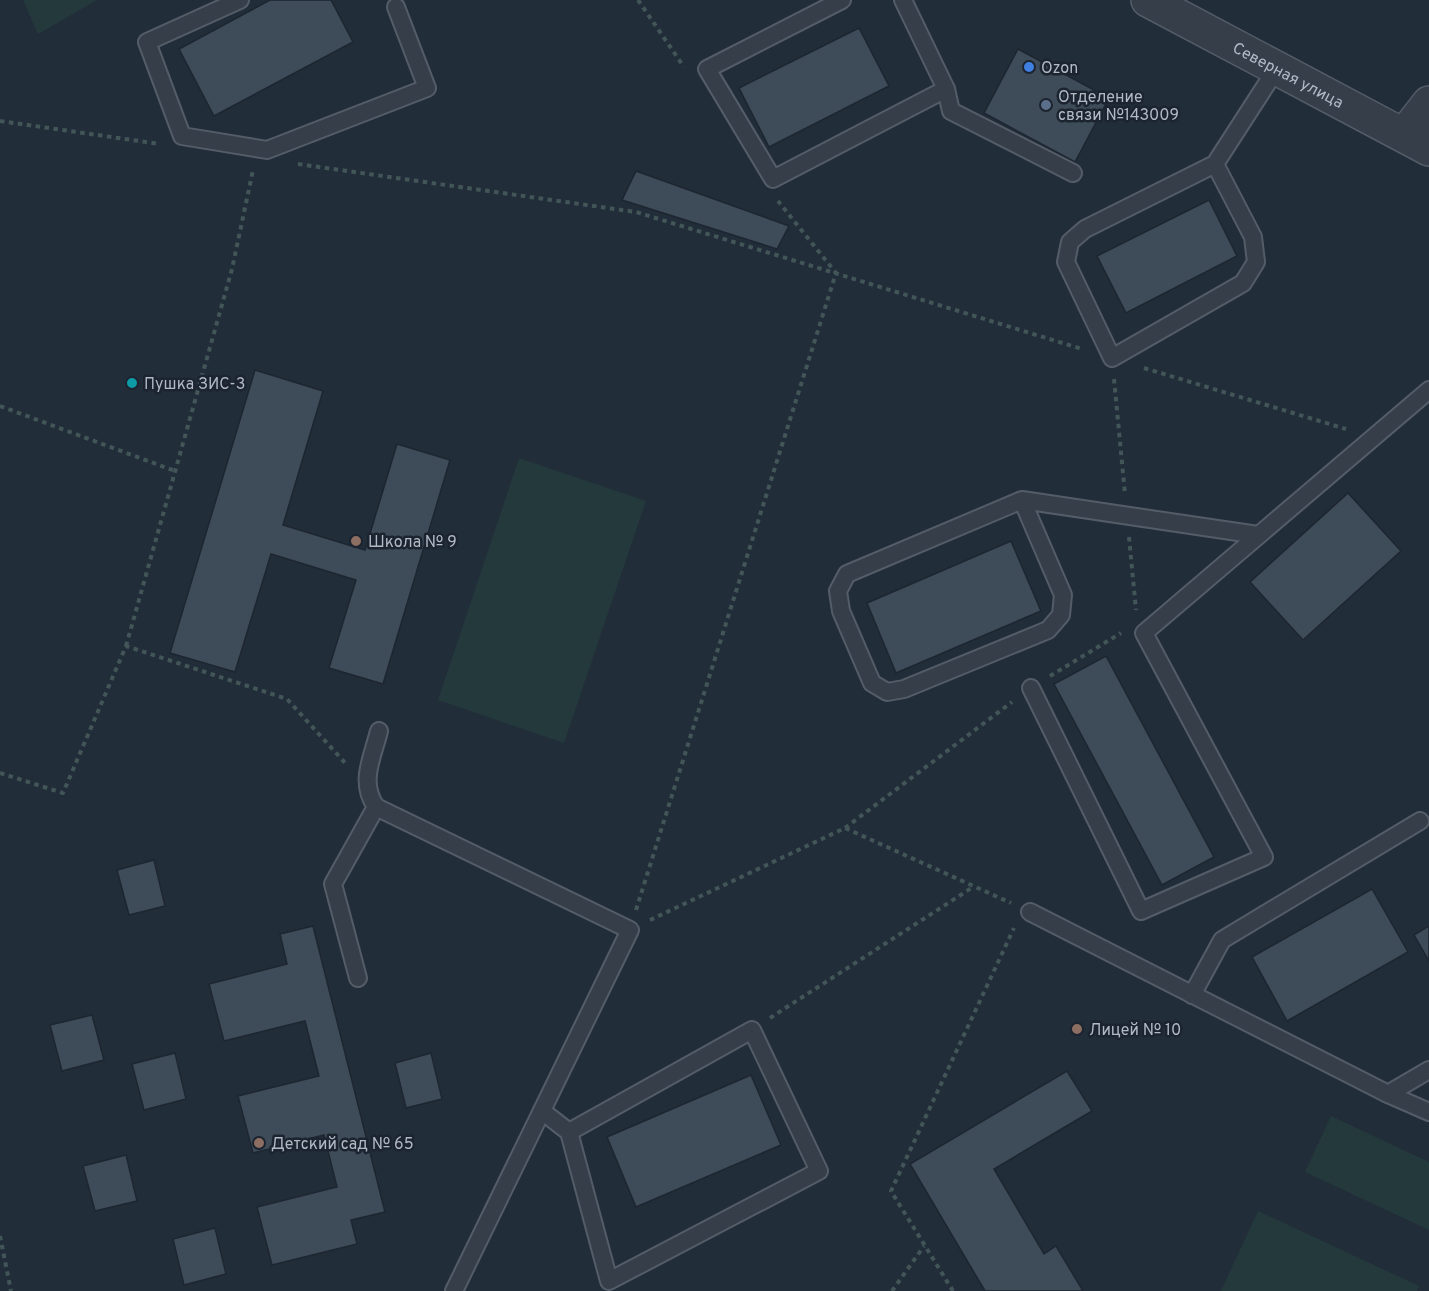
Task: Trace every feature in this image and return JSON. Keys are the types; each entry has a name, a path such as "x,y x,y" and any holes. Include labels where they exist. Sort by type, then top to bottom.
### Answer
{"street":[{"name":"Северная улица","path":"1148,0 1417,142"},
{"path":"1417,142 1429,103"}],"lane":[{"path":"240,0 147,42 182,136 267,150 426,88 399,2"},
{"path":"842,0 707,69 773,179 946,89"},
{"path":"903,0 946,89 951,111 1073,173"},
{"path":"1215,164 1253,237 1256,262 1243,283 1112,358 1066,262 1070,242 1085,229 1215,164 1277,68"},
{"path":"1031,688 1141,911 1264,857 1144,633 1429,390"},
{"path":"1022,500 1063,595 1061,615 1047,630 904,689 887,692 872,683 841,612 838,591 847,574 1022,500 1258,535"},
{"path":"379,731 366,785 376,807 630,930 454,1291"},
{"path":"358,978 333,884 376,807"},
{"path":"1192,995 1221,940 1420,821"},
{"path":"1026,910 1388,1094 1429,1112"},
{"path":"542,1111 569,1132 609,1281 819,1171 752,1030 569,1132"},
{"path":"1388,1094 1429,1070"}],"path":[{"path":"0,121 163,144"},
{"path":"290,162 636,212 1373,437"},
{"path":"0,773 63,793 126,646 232,269 253,169"},
{"path":"630,930 836,273"},
{"path":"1112,358 1134,588"},
{"path":"0,406 175,471"},
{"path":"630,930 845,828 1031,688 1127,629"},
{"path":"126,646 287,699 366,785"},
{"path":"845,828 1026,910 891,1191 953,1291"},
{"path":"752,1030 974,887"},
{"path":"0,1236 11,1291"},
{"path":"892,1291 924,1246"}],"green space":[{"path":"23,0 97,0 38,34"},
{"path":"519,458 646,501 564,743 438,700"},
{"path":"1331,1116 1429,1162 1429,1230 1305,1172"},
{"path":"1258,1211 1419,1286 1417,1291 1221,1291"}],"building":[{"path":"270,0 331,0 353,42 214,116 179,49"},
{"path":"859,28 889,86 769,147 739,88"},
{"name":"Отделение связи №143009","path":"1018,49 1109,98 1075,162 984,113"},
{"path":"636,171 789,226 777,249 622,200"},
{"path":"1209,200 1237,256 1126,313 1097,256"},
{"path":"255,370 323,391 283,525 365,550 397,444 450,460 383,684 329,668 356,580 271,554 235,672 170,653"},
{"path":"1348,493 1401,551 1303,640 1250,582"},
{"path":"1011,541 1041,611 896,673 867,603"},
{"path":"1106,656 1214,857 1162,885 1054,684"},
{"path":"154,860 165,906 129,915 117,870"},
{"path":"1372,889 1408,952 1287,1021 1252,957"},
{"path":"313,926 385,1212 351,1220 357,1244 272,1265 257,1207 337,1187 324,1135 253,1153 238,1096 319,1076 305,1021 224,1041 209,984 287,964 280,934"},
{"path":"1429,926 1429,961 1414,935"},
{"path":"92,1015 104,1060 62,1071 50,1025"},
{"path":"175,1053 186,1099 144,1110 132,1064"},
{"path":"431,1053 442,1099 406,1108 395,1063"},
{"path":"1067,1071 1092,1111 994,1169 1044,1254 1056,1246 1083,1291 985,1291 910,1164"},
{"path":"751,1075 781,1145 636,1207 607,1137"},
{"path":"126,1155 137,1201 95,1211 83,1166"},
{"path":"215,1228 226,1274 184,1285 173,1239"}],"place":[{"name":"Ozon","path":"1029,67"},
{"name":"Отделение связи №143009","path":"1046,105"},
{"name":"Пушка ЗИС-3","path":"132,383"},
{"name":"Школа № 9","path":"356,541"},
{"name":"Лицей № 10","path":"1077,1029"},
{"name":"Детский сад № 65","path":"259,1143"}]}
